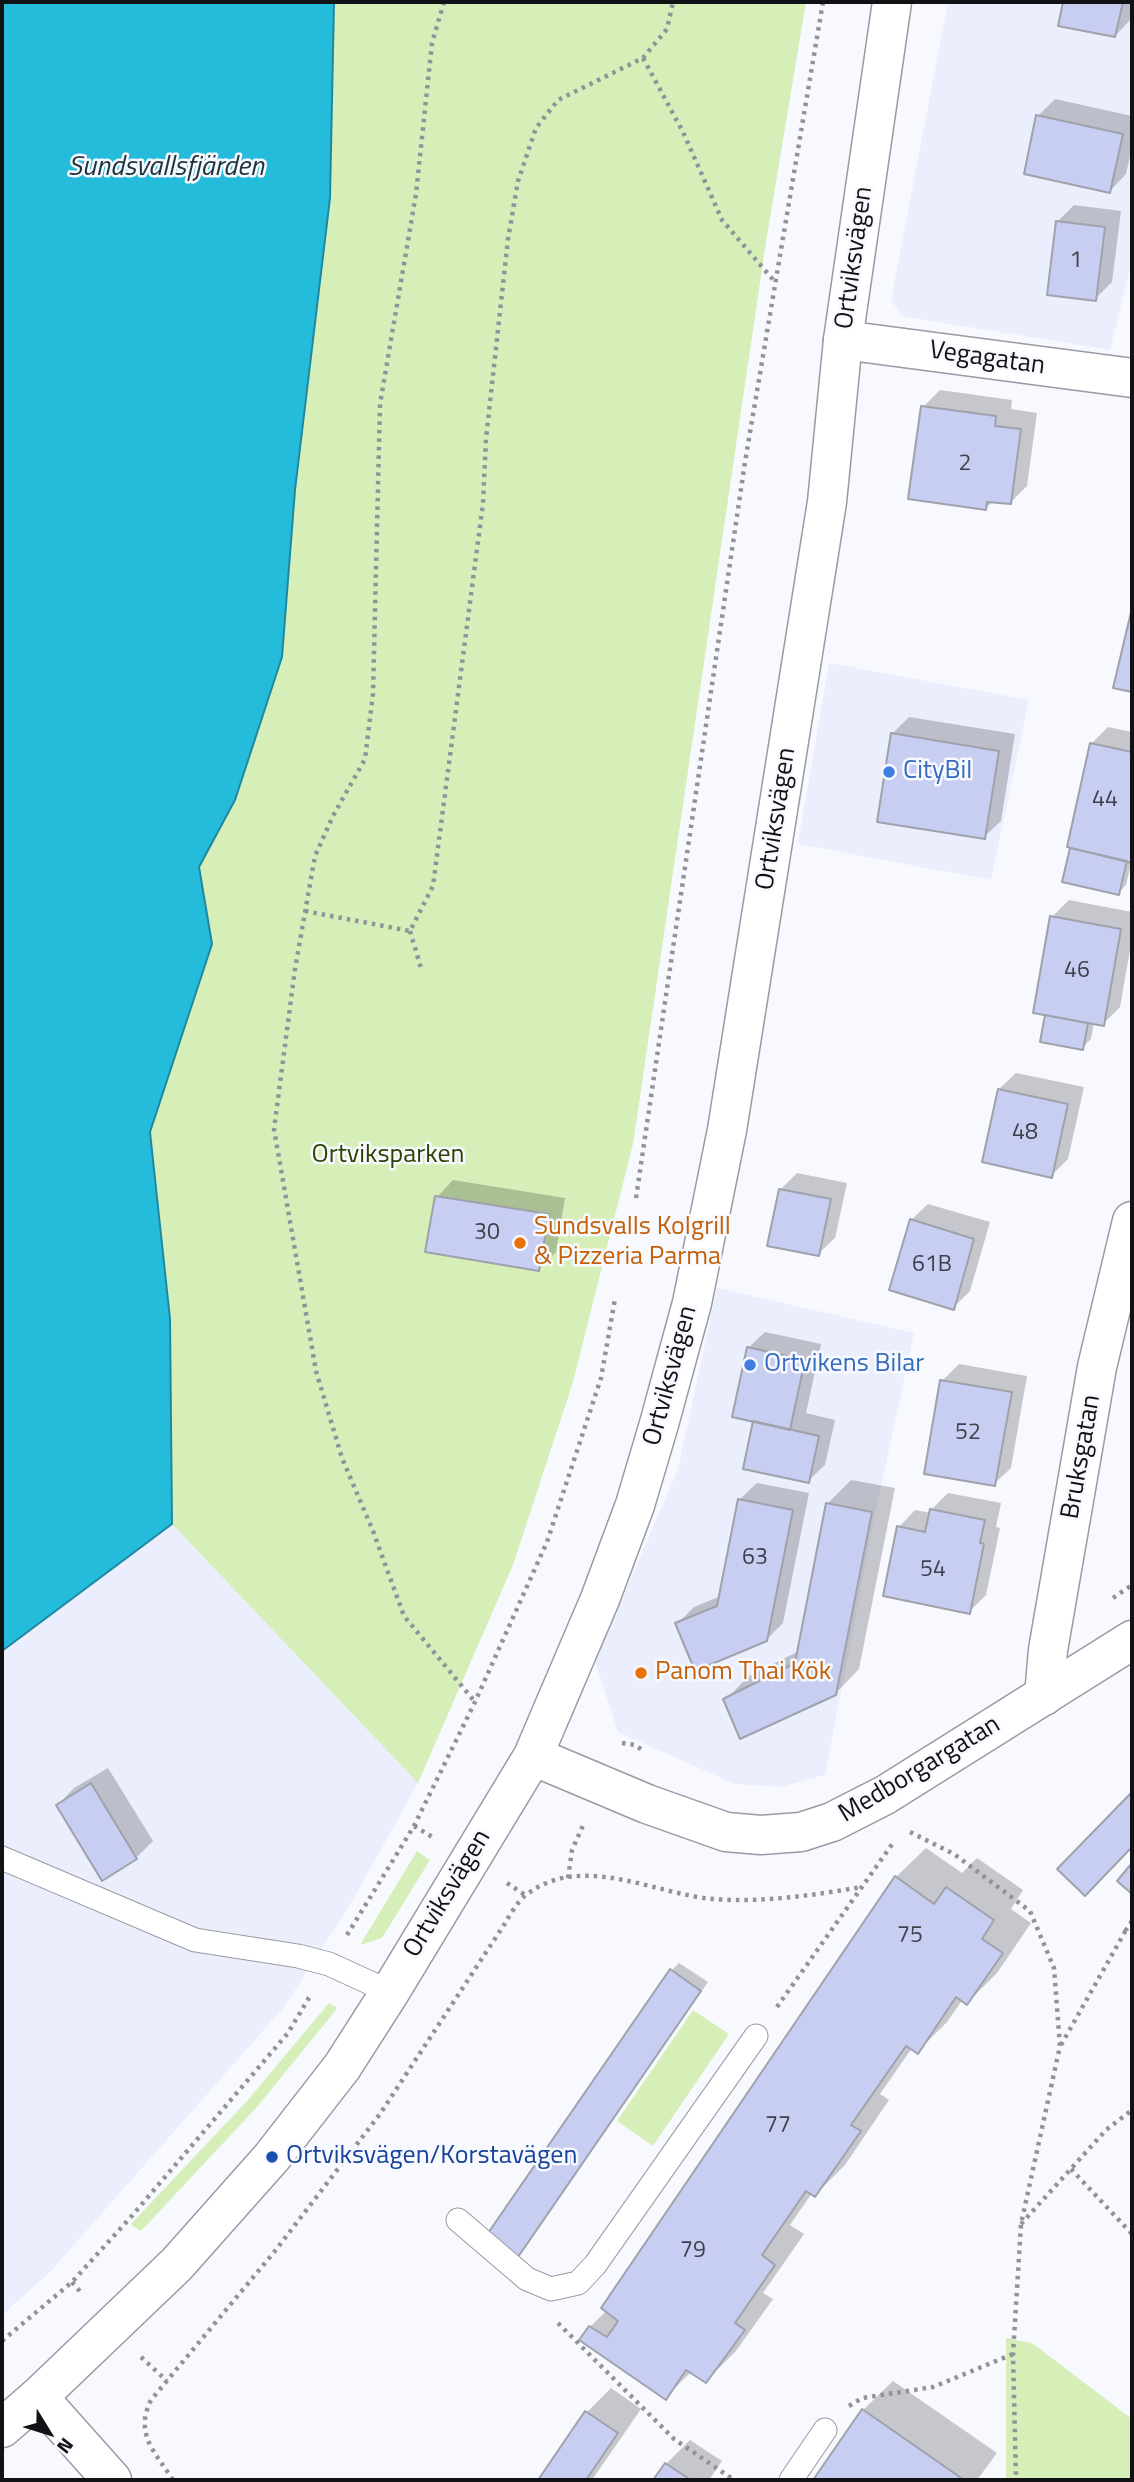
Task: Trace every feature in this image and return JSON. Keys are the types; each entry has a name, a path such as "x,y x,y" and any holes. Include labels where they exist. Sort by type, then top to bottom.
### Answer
{"street":[{"name":"Ortviksvägen","path":"2,2428 38,2398 177,2264 272,2157 342,2067 533,1756 600,1599 635,1505 692,1303 727,1130 823,530 843,340 892,2"},
{"name":"Vegagatan","path":"843,340 1132,378"},
{"name":"Bruksgatan","path":"1044,1696 1048,1650 1097,1367 1132,1221"},
{"name":"Medborgargatan","path":"533,1756 647,1804 726,1832 761,1835 801,1832 832,1822 885,1795 1132,1640"},
{"path":"38,2398 112,2480"}],"lane":[{"path":"2,1858 195,1940 286,1953 329,1964 390,1992"},
{"path":"458,2220 527,2278 551,2289 578,2283 595,2265 756,2036"},
{"path":"791,2480 825,2430"}],"path":[{"path":"444,2 432,43 416,194 380,404 373,694 365,759 333,816 315,856 295,969 274,1129 316,1371 342,1458 373,1531 404,1616 475,1702"},
{"path":"421,968 410,931 433,886 484,503 487,425 508,239 518,181 536,128 558,100 643,58 667,29 673,2"},
{"path":"636,1198 743,475 822,2"},
{"path":"643,58 683,132 722,220 775,282"},
{"path":"305,911 410,931"},
{"path":"2,2341 72,2282 288,2032 414,1826 475,1702 547,1542 601,1378 615,1299"},
{"path":"1108,1601 1132,1585"},
{"path":"568,1878 572,1850 621,1743 635,1745 652,1757"},
{"path":"885,1795 904,1829 954,1854 1030,1910 1054,1968 1060,2046 1021,2224 1013,2354 1016,2480"},
{"path":"756,2036 904,1829"},
{"path":"173,2480 144,2432 144,2414 151,2400 275,2251 380,2114 525,1895 552,1881 568,1878 615,1877 712,1899 764,1899 862,1887"},
{"path":"1060,2046 1132,1921"},
{"path":"1126,1930 1132,1933"},
{"path":"1021,2224 1106,2130 1132,2110"},
{"path":"1071,2169 1132,2234"},
{"path":"551,2289 559,2326 674,2439 734,2480"},
{"path":"825,2430 841,2410 862,2398 933,2387 1013,2354"}],"shaded area":[{"path":"948,2 1132,2 1132,261 1110,350 902,316 891,300"},
{"path":"829,663 1029,700 991,880 798,844"},
{"path":"717,1288 914,1333 876,1510 825,1775 780,1787 735,1784 618,1732 595,1662 678,1469"},
{"path":"172,1524 418,1783 351,1903 284,2007 50,2272 2,2315 2,1651"}],"green space":[{"name":"Ortviksparken","path":"334,2 806,2 766,242 633,1144 573,1382 513,1565 418,1783 172,1524 170,1319 150,1132 212,944 199,868 235,800 282,657 295,490 330,198"},
{"path":"417,1851 430,1860 382,1938 360,1945"},
{"path":"329,2003 336,2007 336,2010 256,2108 141,2231 132,2226 247,2101"},
{"path":"693,2010 729,2034 653,2146 617,2121"},
{"path":"1006,2338 1032,2343 1132,2419 1132,2480 1006,2480"}],"water":[{"name":"Sundsvallsfjärden","path":"2,2 334,2 330,198 295,490 282,657 235,800 199,867 212,944 150,1132 170,1319 172,1524 2,1651"}],"building":[{"path":"1063,2 1123,2 1115,37 1058,26"},
{"path":"1036,115 1123,134 1110,193 1024,174"},
{"path":"1056,221 1105,227 1096,301 1047,295"},
{"path":"921,406 996,416 995,426 1021,429 1011,504 987,502 986,510 908,499"},
{"path":"1132,608 1132,692 1113,688"},
{"path":"891,733 999,751 985,839 877,822"},
{"path":"1090,743 1132,752 1132,863 1067,847"},
{"path":"1070,848 1127,861 1119,895 1062,882"},
{"path":"1050,916 1121,929 1104,1026 1033,1013"},
{"path":"1045,1015 1088,1023 1083,1050 1040,1042"},
{"path":"998,1089 1068,1104 1052,1178 982,1162"},
{"path":"779,1189 831,1199 819,1256 767,1246"},
{"path":"435,1196 549,1214 539,1271 425,1252"},
{"path":"910,1219 974,1239 954,1310 889,1290"},
{"path":"747,1347 805,1360 790,1430 732,1417"},
{"path":"940,1380 1012,1392 995,1486 924,1474"},
{"path":"753,1421 819,1436 809,1483 743,1469"},
{"path":"738,1499 793,1510 767,1641 695,1671 675,1623 717,1606"},
{"path":"826,1503 872,1512 836,1695 740,1739 723,1699 795,1663"},
{"path":"930,1509 985,1520 980,1543 984,1544 970,1614 883,1596 897,1526 925,1532"},
{"path":"91,1783 137,1859 102,1881 56,1805"},
{"path":"1132,1792 1132,1847 1085,1896 1057,1869"},
{"path":"1132,1863 1132,1894 1117,1881"},
{"path":"895,1876 934,1904 946,1887 994,1920 982,1939 1003,1953 967,2005 956,1997 918,2054 906,2046 851,2125 861,2131 815,2197 806,2191 762,2255 775,2265 735,2323 745,2330 706,2383 686,2370 666,2400 579,2340 589,2326 607,2337 618,2321 601,2308"},
{"path":"670,1969 701,1991 518,2257 486,2236"},
{"path":"862,2409 964,2480 813,2480"},
{"path":"585,2411 618,2433 586,2480 538,2480"},
{"path":"665,2463 691,2480 653,2480"}],"place":[{"name":"CityBil","path":"889,772"},
{"name":"Sundsvalls Kolgrill & Pizzeria Parma","path":"520,1243"},
{"name":"Ortvikens Bilar","path":"750,1365"},
{"name":"Panom Thai Kök","path":"641,1673"},
{"name":"Ortviksvägen/Korstavägen","path":"272,2157"}]}
